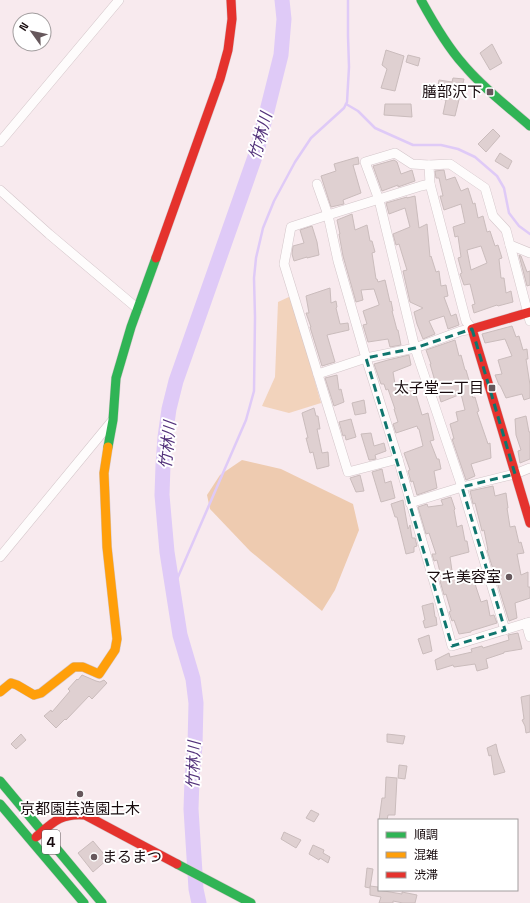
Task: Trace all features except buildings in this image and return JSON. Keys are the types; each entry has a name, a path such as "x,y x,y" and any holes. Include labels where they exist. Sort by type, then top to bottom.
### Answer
{"main road":[{"path":"0,692 11,683 34,695 41,693 74,667 79,666 83,666 99,674 115,650 117,639 107,547 104,473 113,420 116,378 130,327 138,309 220,79 228,50 232,19 231,0"},
{"path":"421,0 436,29 470,72 530,126"},
{"path":"529,315 472,329 530,523"},
{"name":"4","path":"0,781 102,903"},
{"name":"4","path":"0,804 84,903"},
{"path":"32,840 63,816 70,814 85,815 251,903"}],"street":[{"path":"0,142 119,0"},
{"path":"505,630 462,487 415,348 379,200 365,162 395,153 412,164 450,164 485,188 492,216 506,230 529,315"},
{"path":"318,374 366,358 415,348 461,331 472,329 466,321 430,184 429,165"},
{"path":"317,184 328,215 338,261 366,358 398,459 452,646 528,623 530,636"},
{"path":"398,459 348,472 284,264 291,227 430,184"},
{"path":"0,190 49,234 138,309"},
{"path":"510,245 530,253"},
{"path":"0,557 113,420"},
{"path":"410,503 462,487 515,474 530,468"}],"highlighted area":[{"path":"472,329 515,474 462,487 505,630 452,646 366,358 415,348"}],"shaded area":[{"path":"291,296 321,403 289,413 262,406 275,377 278,302"},
{"path":"242,460 281,469 353,504 359,530 335,590 322,611 250,551 210,509 207,495 220,475"}],"waterway":[{"name":"竹林川","path":"199,903 196,889 191,809 196,703 193,679 180,635 167,552 162,495 165,437 169,409 176,381 257,151 281,55 284,19 282,0"},
{"path":"172,588 246,420 254,391 254,278 256,258 263,228 274,201 295,162 311,138 344,108 347,102 349,67 348,0"},
{"path":"346,104 358,111 375,128 413,145 441,145 458,149 475,157 497,176 504,188 509,213 519,226 530,234"}],"traffic: fast":[{"path":"421,0 445,41 463,64 486,88 530,126"},
{"path":"108,447 113,420 116,378 131,327 156,258"},
{"path":"0,781 102,903"},
{"path":"0,804 84,903"},
{"path":"177,864 251,903"}],"traffic: slow":[{"path":"0,692 11,683 34,695 41,693 74,667 83,667 99,674 115,650 117,639 107,547 104,473 108,447"}],"traffic: jam":[{"path":"156,258 220,79 228,50 232,19 231,0"},
{"path":"530,312 472,329 530,523"},
{"path":"36,837 63,817 70,815 85,815 177,864"}],"place":[{"name":"膳部沢下","path":"490,92"},
{"name":"太子堂二丁目","path":"492,388"},
{"name":"マキ美容室","path":"509,577"},
{"name":"京都園芸造園土木","path":"80,794"},
{"name":"まるまつ","path":"94,857"}]}
